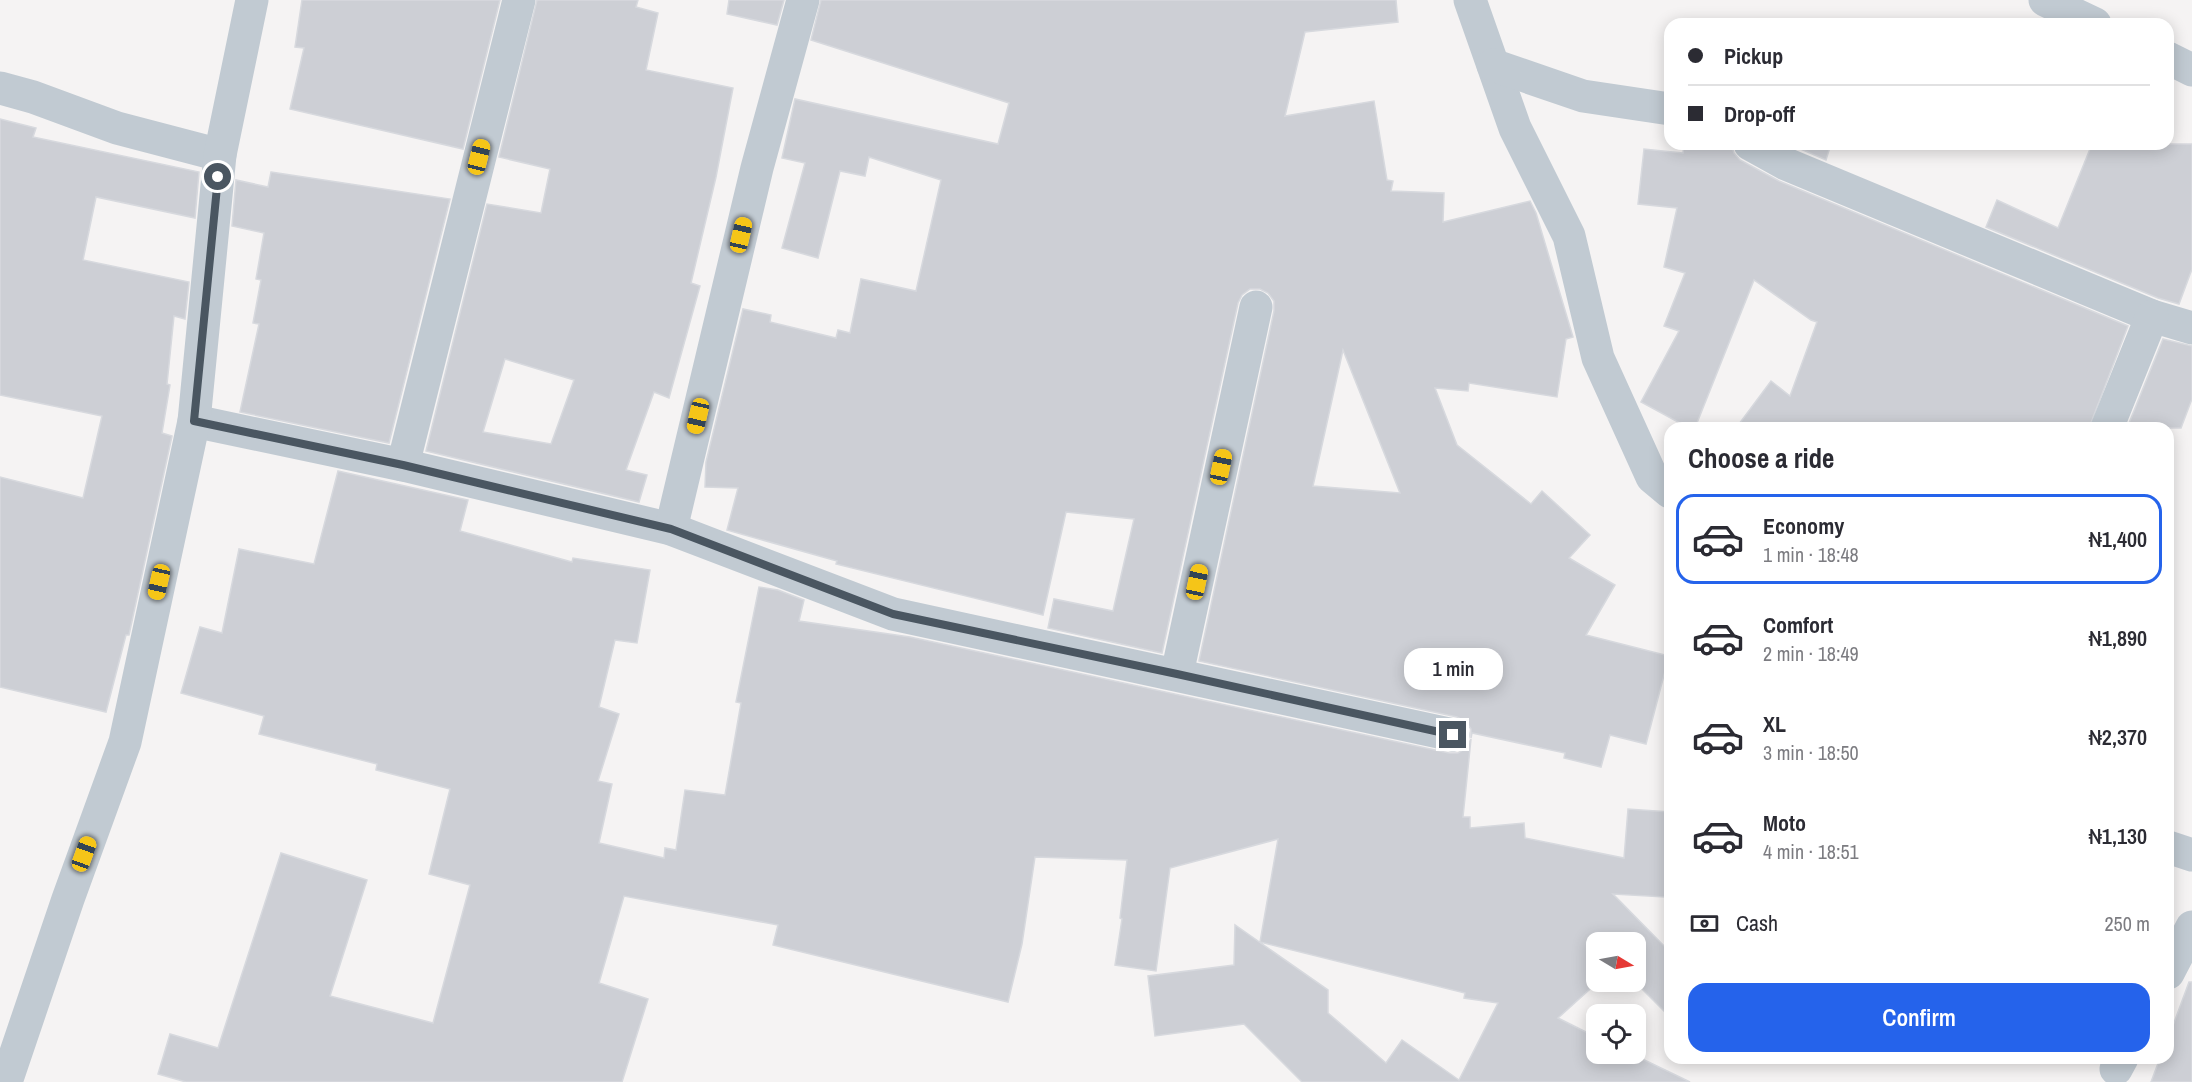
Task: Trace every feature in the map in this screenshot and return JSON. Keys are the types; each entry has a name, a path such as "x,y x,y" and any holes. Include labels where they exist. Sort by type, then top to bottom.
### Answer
{"street":[{"path":"6,1082 68,899 125,742 194,421 220,155 252,0"},
{"path":"403,465 519,0"},
{"path":"671,529 757,168 803,0"},
{"path":"1470,0 1515,128 1569,236 1598,358 1652,477 1664,487"},
{"path":"2045,0 2083,18"},
{"path":"2174,61 2192,70"},
{"path":"1493,65 1583,96 1664,108"},
{"path":"0,88 33,97 117,128 220,155"},
{"path":"1761,150 1786,164 2152,316 2192,328"},
{"path":"1177,674 1256,307"},
{"path":"2110,422 2152,316"},
{"path":"194,421 403,465 671,529 893,614 1453,735"},
{"path":"2174,850 2192,855"},
{"path":"2174,962 2192,927"}],"building":[{"path":"302,0 500,0 463,149 290,109 304,48 295,47"},
{"path":"537,0 638,0 636,7 658,13 646,70 733,88 716,177 691,283 700,286 669,398 654,392 626,470 647,475 639,502 426,451 487,204 541,213 550,169 499,157","holes":["505,359 574,380 551,444 483,432"]},
{"path":"729,0 784,0 777,25 727,14"},
{"path":"821,0 1396,0 1398,22 1305,32 1285,116 1374,101 1387,180 1393,181 1391,191 1444,193 1443,222 1530,201 1536,213 1573,337 1566,339 1557,397 1469,383 1468,391 1435,388 1457,445 1531,504 1542,491 1590,535 1569,558 1615,585 1586,635 1664,655 1664,675 1646,744 1610,735 1601,767 1564,758 1565,753 1472,733 1471,738 1471,729 1466,722 1457,717 1199,661 1274,311 1274,301 1268,293 1260,289 1250,289 1242,295 1238,303 1162,653 1048,628 1054,599 1113,611 1134,519 1066,512 1043,615 836,564 837,561 727,530 738,488 705,487 706,462 743,309 771,315 770,322 836,338 838,330 850,333 861,279 916,291 941,180 869,157 865,176 840,171 818,258 782,248 805,163 782,158 795,99 998,144 1009,103 811,40","holes":["1343,350 1400,493 1313,486"]},
{"path":"0,119 36,128 33,137 199,172 195,218 96,197 83,260 189,282 185,319 174,316 167,384 170,385 162,433 172,436 129,635 126,635 106,712 0,687 0,477 83,498 102,416 0,395"},
{"path":"2174,144 2192,144 2192,269 2179,304 2158,298 1986,227 1997,200 2058,228 2090,150 2174,150"},
{"path":"1644,149 1683,153 1683,150 1733,150 1740,160 1779,181 2128,326 2091,422 1740,422 1771,381 1790,396 1817,322 1754,280 1697,422 1678,422 1641,402 1679,331 1664,326 1685,273 1664,267 1677,208 1638,204"},
{"path":"1803,150 1829,150 1826,160"},
{"path":"271,172 450,199 389,443 240,412 259,324 253,323 261,280 256,279 264,233 232,226 236,180 268,187"},
{"path":"2163,339 2192,346 2192,399 2181,428 2174,428 2174,422 2129,422"},
{"path":"338,471 468,500 460,531 572,562 573,558 650,570 637,643 615,640 599,707 619,714 598,781 612,784 599,843 664,858 665,848 676,850 685,790 725,795 741,703 736,702 759,587 778,590 804,600 799,621 910,637 1449,753 1458,753 1466,748 1471,739 1463,817 1470,817 1470,828 1524,823 1525,838 1624,858 1628,809 1664,812 1664,897 1613,894 1664,946 1664,1011 1645,992 1646,932 1586,932 1587,992 1558,1018 1586,1032 1586,1064 1646,1064 1646,1061 1690,1082 1302,1082 1244,1024 1155,1036 1148,976 1234,965 1235,925 1328,990 1328,1013 1386,1063 1402,1040 1459,1080 1498,1003 1464,998 1465,993 1260,942 1278,839 1170,868 1156,971 1115,965 1127,860 1035,857 1022,944 1008,1002 773,945 778,925 624,896 599,983 648,999 622,1082 186,1082 158,1074 170,1034 218,1048 281,853 367,880 330,996 433,1023 470,885 429,874 450,789 376,770 377,764 259,734 264,716 181,693 200,627 222,633 239,549 314,564"},
{"path":"2189,982 2192,982 2192,1082 2151,1082 2158,1064 2174,1064 2174,1023"}],"route":[{"path":"218,177 194,421 403,465 671,529 893,614 1453,735"}]}
